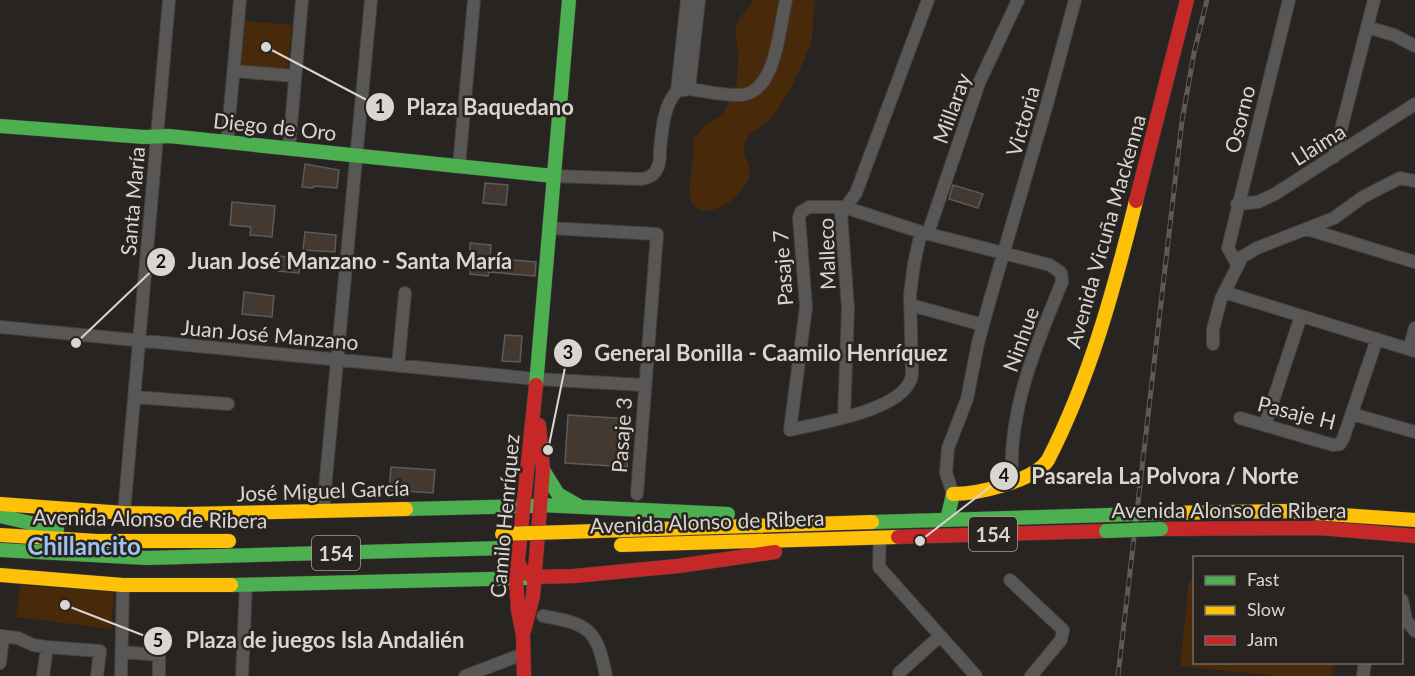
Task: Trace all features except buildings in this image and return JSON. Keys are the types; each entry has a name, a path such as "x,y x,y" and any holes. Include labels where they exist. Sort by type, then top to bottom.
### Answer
{"main road":[{"name":"Camilo Henríquez","path":"524,676 523,635 518,610 516,579 537,379 569,0"},
{"name":"Avenida Vicuña Mackenna","path":"1012,480 1042,467 1049,458 1084,378 1113,294 1187,0"},
{"name":"Diego de Oro","path":"0,126 227,142 553,176"},
{"name":"Camilo Henríquez","path":"523,635 532,600 543,470 535,400"},
{"path":"543,470 558,494 579,507"},
{"path":"491,506 508,496 527,476"},
{"path":"947,520 953,494 968,494 1012,480"},
{"name":"José Miguel García","path":"0,504 124,513 186,514 540,506 854,522"},
{"path":"524,506 539,522"},
{"name":"Avenida Alonso de Ribera","path":"0,550 67,555 168,558 566,532 1162,513 1284,511 1415,520"},
{"path":"0,516 126,541"},
{"name":"Avenida Alonso de Ribera","path":"613,545 1298,527 1415,536"},
{"name":"Avenida Alonso de Ribera","path":"0,535 68,540 237,541"},
{"name":"Avenida Alonso de Ribera","path":"488,537 556,547"},
{"path":"0,574 76,583 123,585 246,585 516,579 678,566 874,538"},
{"path":"0,558 67,555"},
{"path":"518,562 523,572 534,577"}],"street":[{"name":"Santa María","path":"124,513 170,0"},
{"path":"227,142 240,0"},
{"path":"289,148 302,0"},
{"path":"323,510 371,0"},
{"path":"459,166 474,0"},
{"path":"683,90 687,0"},
{"path":"683,90 699,0"},
{"path":"683,90 739,95 748,94 758,88 766,76 778,46 786,0"},
{"name":"Malleco","path":"844,417 848,309 840,219 844,207 856,193 928,0"},
{"name":"Millaray","path":"844,417 882,405 905,389 910,382 912,374 911,284 925,232 979,83 1018,0"},
{"name":"Victoria","path":"953,494 947,480 947,453 967,399 983,325 1075,0"},
{"name":"Osorno","path":"1237,264 1228,248 1289,0"},
{"path":"1334,157 1374,0"},
{"path":"1367,27 1394,35 1415,46"},
{"path":"234,71 295,76"},
{"name":"Diego de Oro","path":"553,176 641,179 652,176 659,163 665,116 671,98 683,90"},
{"name":"Llaima","path":"1238,204 1267,199 1415,104"},
{"path":"1213,344 1216,315 1224,292 1242,257 1257,248 1334,218 1364,197 1400,178 1415,181"},
{"name":"Ninhue","path":"801,212 809,207 844,207 925,232 1055,267 1061,273 1062,279 1031,360 1021,394 1012,446 1012,480"},
{"name":"Pasaje 7","path":"801,212 799,218 806,307 790,430 844,417"},
{"name":"Pasaje 3","path":"549,228 657,234 637,494"},
{"path":"1306,228 1415,262"},
{"path":"1224,292 1412,350 1415,328"},
{"path":"398,366 405,293"},
{"path":"911,305 983,325"},
{"path":"1265,425 1301,316"},
{"name":"Juan José Manzano","path":"0,327 537,379 644,385"},
{"name":"Pasaje H","path":"1240,418 1336,445 1342,442 1377,339"},
{"path":"134,397 228,404"},
{"path":"1352,414 1415,432"},
{"path":"874,538 879,567 976,676"},
{"path":"1010,580 1063,630 1061,640 1031,676"},
{"path":"120,676 123,585"},
{"path":"242,676 246,585"},
{"path":"1403,608 1406,620 1415,631"},
{"path":"543,616 575,623 590,631 598,640 606,676"},
{"path":"0,663 2,636 18,638 33,645 100,651 97,676"},
{"path":"899,673 940,636"},
{"path":"43,676 47,647"},
{"path":"122,652 159,655 159,676"},
{"path":"465,676 523,654"}],"shaded area":[{"path":"754,0 816,0 810,45 801,68 776,112 760,128 748,135 744,148 750,174 743,188 733,200 720,207 705,211 697,209 690,198 694,138 707,124 723,115 737,83 738,53 735,31 738,20"},
{"path":"245,21 292,25 287,72 241,68"},
{"path":"1189,580 1193,580 1193,664 1333,664 1332,676 1276,676 1180,666"},
{"path":"20,585 114,592 111,629 16,617"}],"railway":[{"path":"1118,676 1182,121 1194,53 1207,0"}],"traffic: fast":[{"path":"536,385 569,0"},
{"path":"0,126 144,137 169,136 553,176"},
{"path":"543,470 558,494 579,506"},
{"path":"947,520 953,494"},
{"path":"540,505 728,514"},
{"path":"406,509 533,506"},
{"path":"1109,515 1163,513"},
{"path":"872,522 1109,515"},
{"path":"0,516 57,529"},
{"path":"1106,531 1161,529"},
{"path":"0,550 147,558 503,548"},
{"path":"231,585 527,578"}],"traffic: slow":[{"path":"953,494 976,492 1005,485 1031,474 1048,460 1076,397 1099,333 1136,201"},
{"path":"0,504 124,513 186,514 406,509"},
{"path":"1163,513 1284,511 1415,520"},
{"path":"566,532 872,522"},
{"path":"502,534 566,532"},
{"path":"0,535 97,541 229,541"},
{"path":"621,545 898,537"},
{"path":"0,575 123,585 231,585"}],"traffic: jam":[{"path":"1136,201 1187,0"},
{"path":"524,676 523,635 518,610 516,578 536,385"},
{"path":"524,631 533,596 543,470 539,425"},
{"path":"1161,529 1320,528 1415,536"},
{"path":"898,537 1106,531"},
{"path":"518,562 523,572 534,577 574,576 678,566 775,552"}],"place":[{"name":"Plaza Baquedano","path":"266,47"},
{"name":"Juan José Manzano - Santa María","path":"76,343"},
{"name":"General Bonilla - Caamilo Henríquez","path":"548,450"},
{"name":"Pasarela La Polvora / Norte","path":"920,541"},
{"name":"Plaza de juegos Isla Andalién","path":"65,605"}],"district":[{"name":"Chillancito","path":"84,545"}]}
